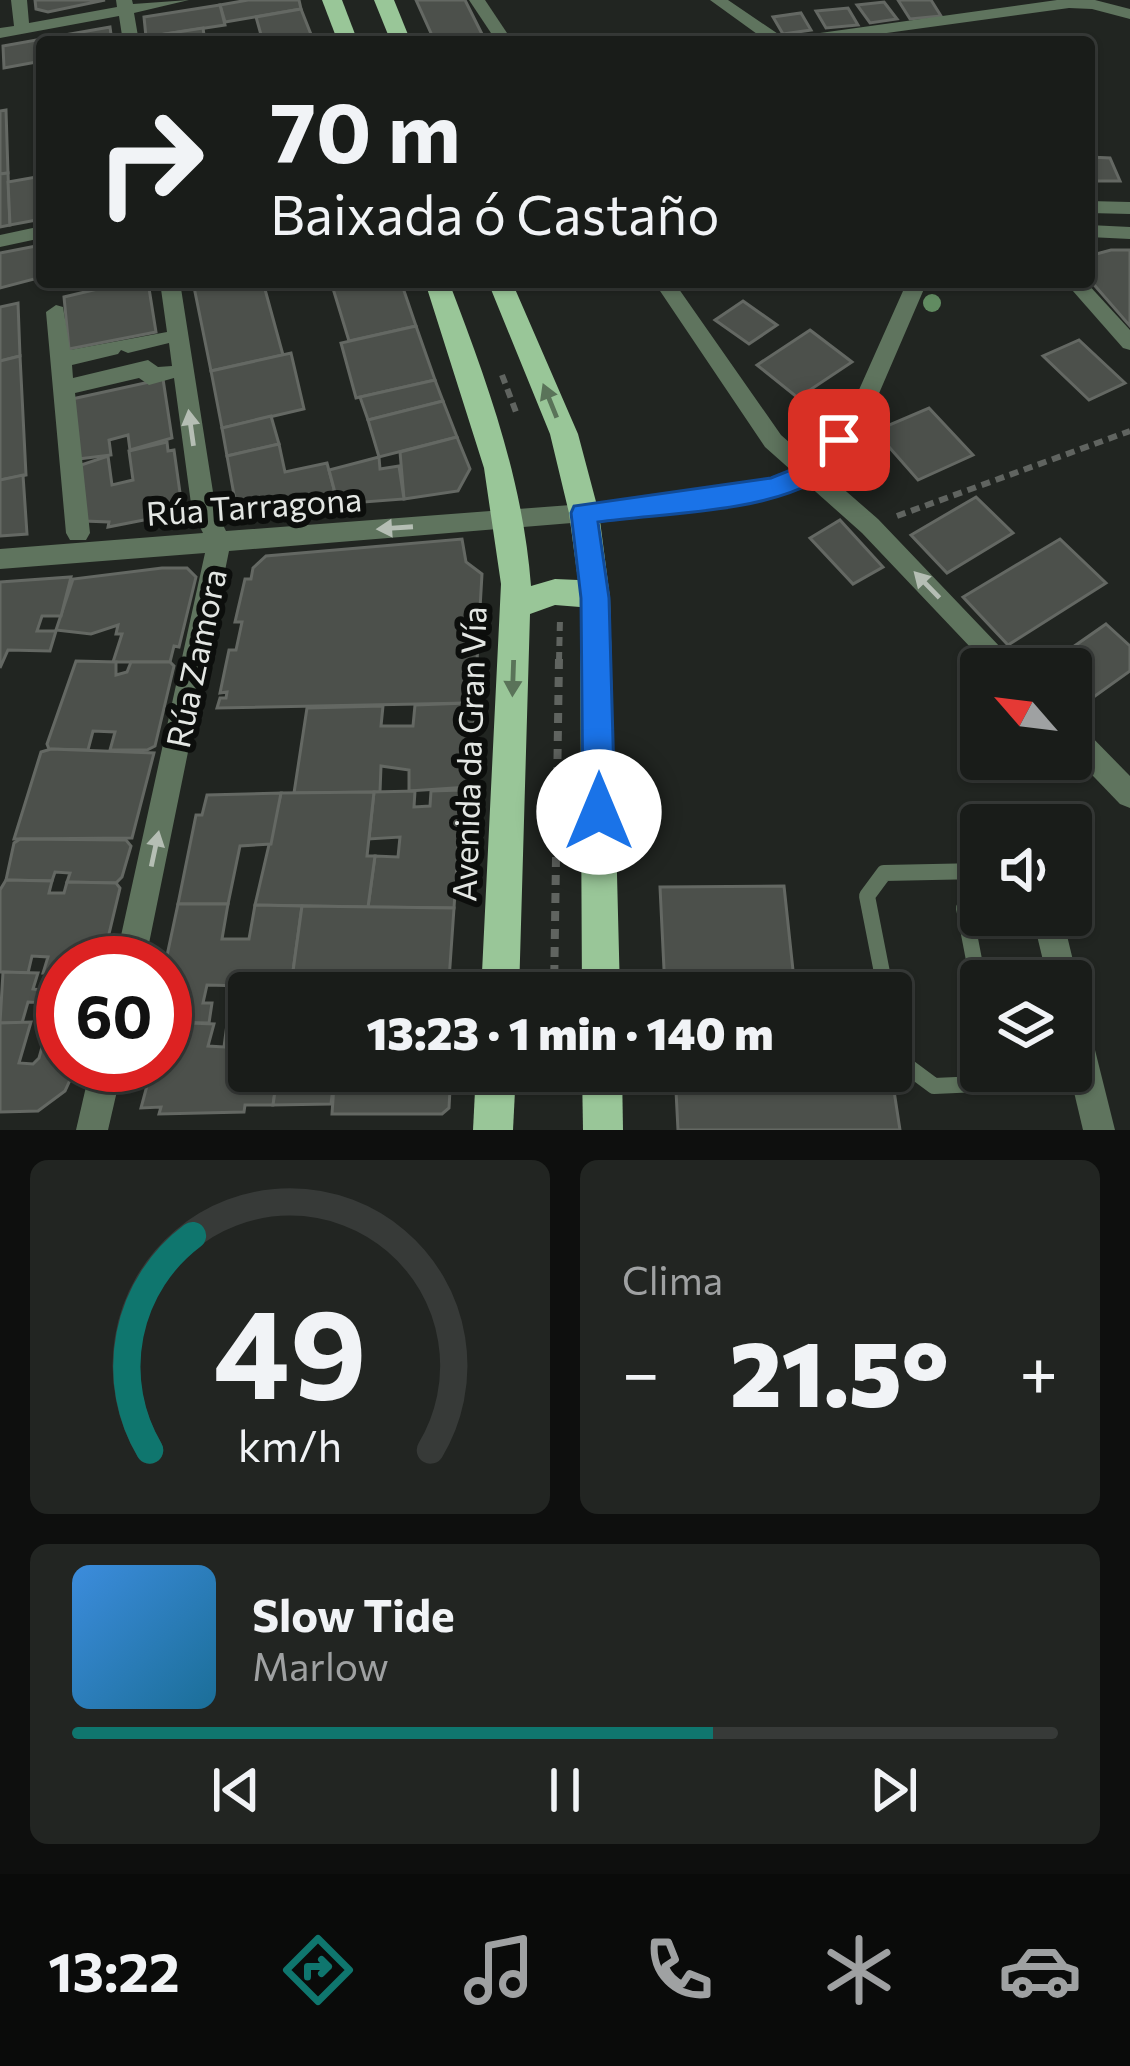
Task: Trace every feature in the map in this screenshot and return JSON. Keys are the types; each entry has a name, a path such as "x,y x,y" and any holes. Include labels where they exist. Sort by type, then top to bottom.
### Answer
{"main road":[{"path":"332,0 345,36"},
{"path":"384,0 399,36"},
{"name":"Avenida da Gran Vía","path":"439,288 487,419 512,519 515,607 501,972"},
{"path":"502,288 563,434 584,513 595,598 601,972"},
{"path":"515,607 546,592 572,589 595,598"},
{"path":"494,1130 495,1092"},
{"path":"602,1092 603,1130"}],"street":[{"path":"19,0 22,29"},
{"path":"0,33 125,5 181,0"},
{"path":"477,0 501,36"},
{"path":"718,0 774,36"},
{"path":"829,36 1080,3 1130,14"},
{"path":"125,5 130,36"},
{"path":"1095,208 1130,208"},
{"path":"1095,231 1130,232"},
{"path":"0,241 36,233"},
{"name":"Rúa Zamora","path":"136,936 215,576 218,539 204,511 171,288"},
{"path":"668,288 773,441 870,526 988,648"},
{"path":"512,519 746,494 810,473 863,405 913,288"},
{"path":"1080,288 1130,343"},
{"path":"56,312 78,533"},
{"path":"61,360 161,338"},
{"path":"64,388 148,368 149,377 167,373"},
{"name":"Rúa Tarragona","path":"0,559 512,519"},
{"path":"1092,756 1130,795"},
{"path":"92,1130 101,1092"},
{"path":"1090,1092 1100,1130"}],"lane":[{"path":"882,972 867,896 884,873 960,872"},
{"path":"912,1070 934,1086 960,1082"}],"path":[{"path":"870,526 1130,431"},
{"path":"554,972 560,619"}],"building":[{"path":"35,0 105,0 48,12 36,9"},
{"path":"299,0 301,9 225,22 220,5"},
{"path":"416,0 465,0 483,36 432,36"},
{"path":"898,0 931,0 941,16 910,19"},
{"path":"884,2 897,19 870,23 857,5"},
{"path":"220,5 225,25 146,36 144,17"},
{"path":"848,8 858,25 826,28 816,11"},
{"path":"301,9 312,36 261,36 256,17"},
{"path":"801,13 811,30 783,34 773,17"},
{"path":"110,27 111,36 59,36"},
{"path":"203,28 204,36 152,36"},
{"path":"36,40 36,62 4,68 3,46"},
{"path":"6,110 8,173 0,174 0,111"},
{"path":"1095,157 1110,158 1120,181 1095,181"},
{"path":"8,173 10,225 0,227 0,174"},
{"path":"36,177 36,220 10,225 8,182"},
{"path":"36,246 36,279 0,288 0,253"},
{"path":"1130,250 1130,326 1095,286 1095,254"},
{"path":"102,288 149,288 156,332 69,349 64,297"},
{"path":"194,288 265,288 283,355 211,371"},
{"path":"333,288 403,288 416,326 349,341"},
{"path":"743,301 777,325 749,344 715,320"},
{"path":"18,303 20,356 0,361 0,307"},
{"path":"416,326 435,380 356,398 341,343"},
{"path":"810,330 852,362 798,398 757,365"},
{"path":"1079,340 1125,383 1089,400 1043,356"},
{"path":"291,353 304,409 222,428 211,371"},
{"path":"20,356 26,475 0,480 0,361"},
{"path":"163,379 172,438 130,450 128,435 109,440 111,455 78,459 72,399"},
{"path":"435,380 443,401 368,420 360,397"},
{"path":"443,401 457,437 379,457 368,420"},
{"path":"929,408 973,455 918,480 875,431"},
{"path":"271,416 279,444 227,456 222,428"},
{"path":"457,437 470,469 458,491 404,499 400,452"},
{"path":"167,442 168,451 174,450 182,507 155,523 154,518 108,527 109,522 84,521 78,466 108,456 112,485 133,480 129,451"},
{"path":"279,444 285,472 327,463 338,504 248,511 236,506 227,456"},
{"path":"379,457 380,469 399,466 404,499 338,504 329,470"},
{"path":"23,475 27,534 0,536 0,480"},
{"path":"976,497 1013,533 947,573 911,535"},
{"path":"840,520 883,567 853,584 810,538"},
{"path":"462,539 466,562 482,574 475,695 468,703 217,708 220,698 226,698 227,692 220,693 229,650 236,650 242,622 235,622 245,579 251,579 253,568 266,556"},
{"path":"1060,539 1106,583 1008,645 963,597"},
{"path":"187,568 196,577 179,647 174,646 170,662 113,662 122,634 116,634 118,625 91,634 56,630 73,579"},
{"path":"71,577 61,616 42,616 37,631 56,631 50,651 8,650 0,668 0,582"},
{"path":"1106,624 1130,646 1130,671 1092,698 1092,648 1072,648"},
{"path":"76,661 116,662 116,675 127,672 131,662 170,662 174,666 155,746 110,750 115,732 93,731 88,750 49,749"},
{"path":"415,705 476,706 469,787 409,791 409,770 381,766 380,792 294,793 307,708 383,706 381,726 413,726"},
{"path":"41,752 154,753 132,838 14,839"},
{"path":"462,790 454,908 368,907 375,856 398,857 400,837 369,839 374,792 415,791 414,807 430,806 431,791"},
{"path":"374,792 367,856 375,856 368,907 255,905 281,793"},
{"path":"281,793 271,844 240,846 228,904 178,904 196,815 202,815 207,795"},
{"path":"20,839 126,840 131,846 116,883 67,882 70,873 55,872 52,881 6,880 14,843"},
{"path":"6,880 52,881 49,893 64,893 67,882 116,883 120,888 108,936 36,936 36,956 32,956 28,973 0,972 0,890"},
{"path":"784,886 793,972 664,972 660,887"},
{"path":"178,904 228,904 222,939 249,939 255,905 302,906 293,972 228,972 228,986 207,985 203,1003 212,1003 209,1023 192,1023 192,936 171,936"},
{"path":"302,906 454,908 450,972 293,972"},
{"path":"3,972 36,973 36,1002 28,1002 22,1023 0,1023"},
{"path":"31,1022 19,1063 36,1061 36,1092 64,1092 38,1111 0,1112 0,1023"},
{"path":"192,1023 214,1024 208,1046 224,1047 228,1024 228,1092 275,1092 273,1105 245,1105 244,1112 159,1114 161,1107 141,1108 145,1092 192,1092"},
{"path":"275,1092 332,1092 331,1104 273,1105"},
{"path":"334,1092 450,1092 449,1108 442,1114 332,1114"},
{"path":"676,1092 894,1092 900,1130 678,1130"}],"route":[{"path":"599,812 595,598 584,513 773,488 810,473 839,440"}]}
